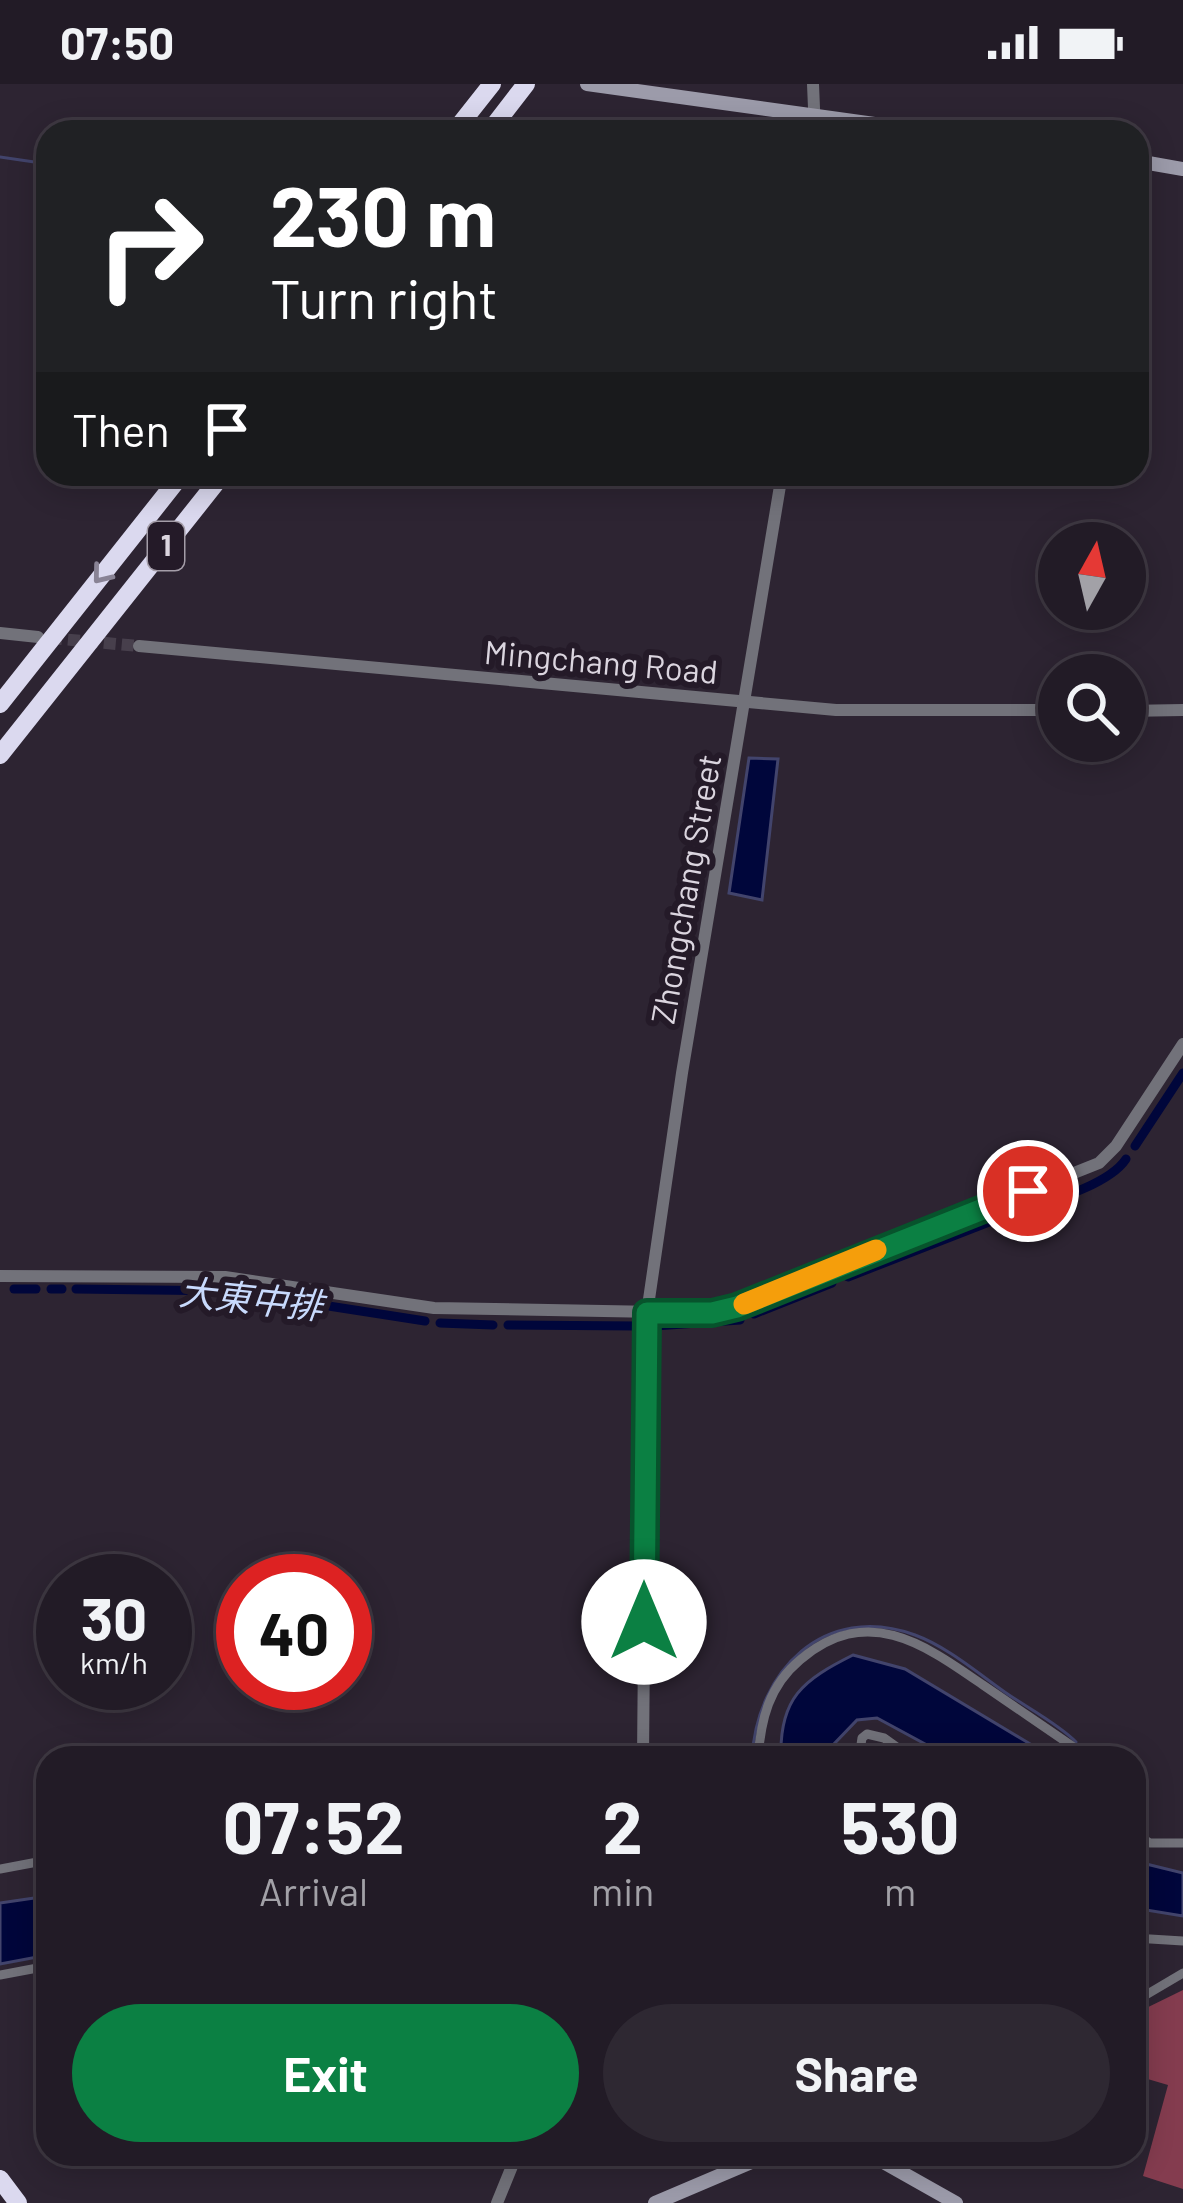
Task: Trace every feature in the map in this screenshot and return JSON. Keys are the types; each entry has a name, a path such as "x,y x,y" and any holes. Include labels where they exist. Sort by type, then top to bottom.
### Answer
{"highway":[{"path":"498,120 526,84"},
{"path":"463,120 487,90"},
{"name":"1","path":"35,653 172,486"},
{"name":"1","path":"0,755 214,486"},
{"path":"0,701 35,653"},
{"path":"0,769 74,665"},
{"path":"0,2179 17,2203"}],"main road":[{"path":"587,84 787,120"},
{"path":"1149,163 1183,170"},
{"path":"655,2203 742,2166"},
{"path":"890,2166 956,2203"}],"street":[{"path":"813,84 815,120"},
{"name":"Zhongchang Street","path":"643,1746 647,1313 780,486"},
{"path":"3,638 35,653"},
{"name":"Mingchang Road","path":"139,646 836,710 1038,710"},
{"path":"1146,711 1183,710"},
{"path":"0,1276 225,1277 434,1308 712,1313 1099,1163 1116,1146 1183,1044"},
{"path":"760,1746 765,1707 791,1668 815,1647 834,1639 891,1634 924,1644 1072,1746"},
{"path":"861,1746 867,1734 895,1746"},
{"path":"1146,1840 1183,1843"},
{"path":"0,1869 36,1862"},
{"path":"1146,1939 1183,1941"},
{"path":"0,1975 36,1968"},
{"path":"1146,1995 1183,1973"},
{"path":"497,2203 512,2166"}],"shaded area":[{"path":"749,758 778,759 762,900 729,893"},
{"path":"853,1655 905,1669 1034,1746 929,1746 877,1718 857,1720 834,1746 781,1746 790,1706 820,1673"},
{"path":"1146,1864 1183,1873 1183,1916 1146,1910"},
{"path":"36,1898 36,1957 0,1964 0,1903"},
{"path":"1183,1990 1183,2189 1143,2176 1168,2085 1146,2079 1146,2008"}],"waterway":[{"path":"0,157 36,162"},
{"name":"大東中排","path":"1135,1146 1183,1073"},
{"name":"大東中排","path":"1003,1217 1087,1187 1126,1159"},
{"name":"大東中排","path":"848,1277 989,1222"},
{"name":"大東中排","path":"754,1314 832,1283"},
{"name":"大東中排","path":"14,1289 36,1289"},
{"name":"大東中排","path":"51,1289 62,1289"},
{"name":"大東中排","path":"76,1289 232,1291 425,1321"},
{"name":"大東中排","path":"655,1326 740,1320"},
{"name":"大東中排","path":"440,1323 493,1325"},
{"name":"大東中排","path":"508,1325 638,1326"},
{"path":"754,1746 767,1697 801,1652 825,1636 852,1628 882,1627 915,1635 952,1654 1076,1742"}],"tunnel":[{"path":"50,638 139,646"}],"slow traffic":[{"path":"744,1304 876,1250"}],"route":[{"path":"644,1622 647,1313 712,1313 737,1307 1028,1191"}]}
